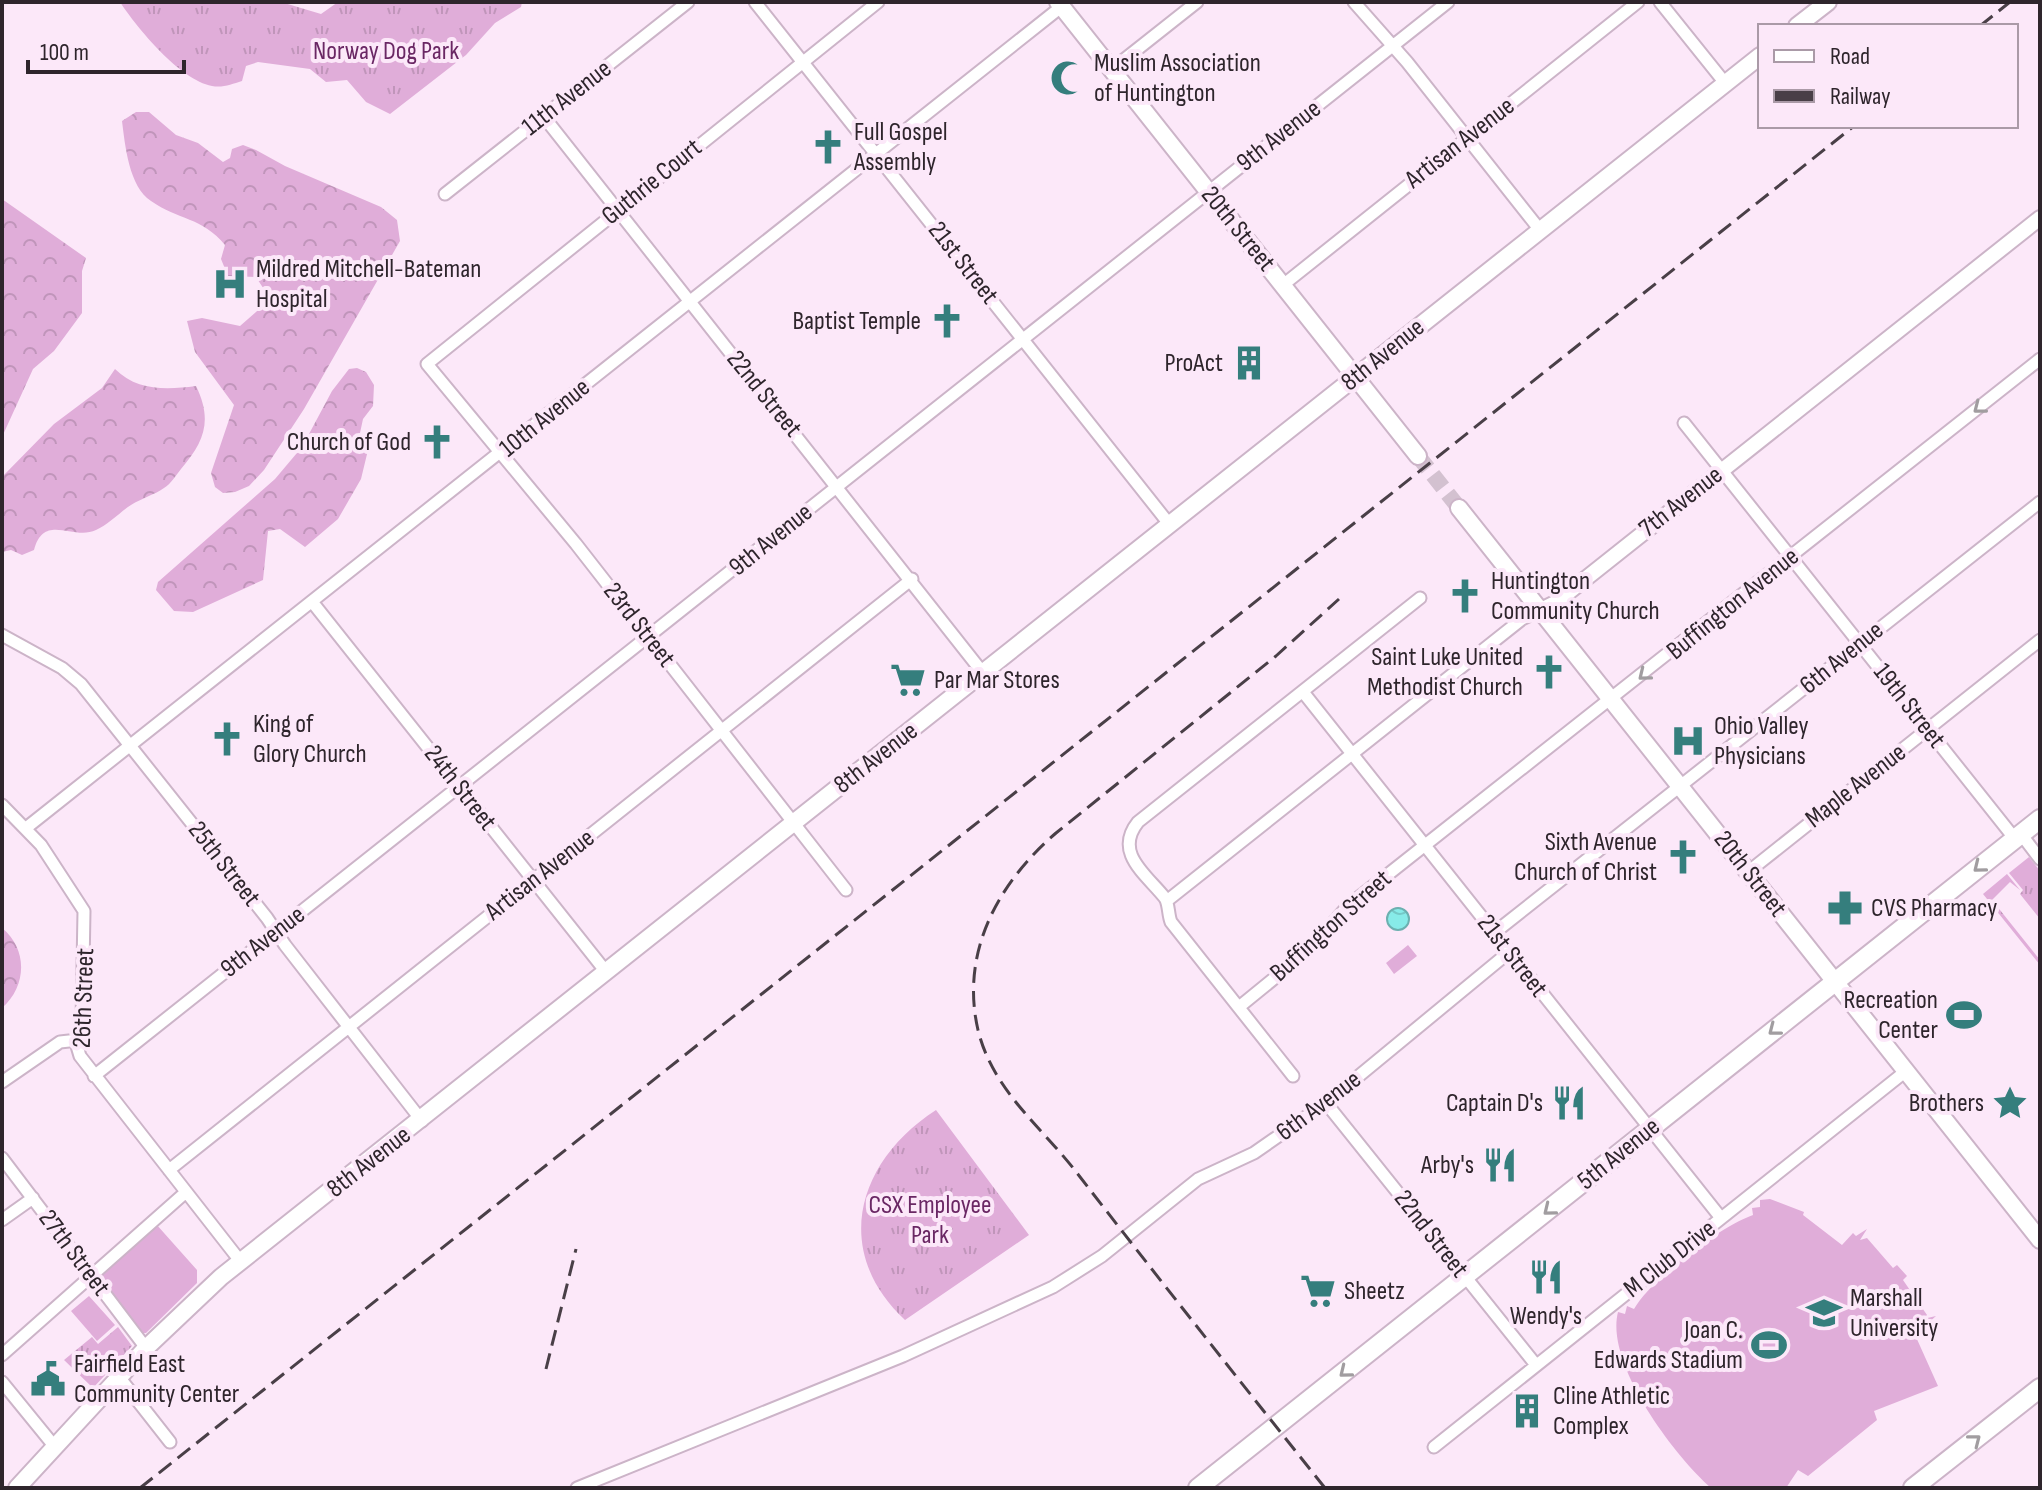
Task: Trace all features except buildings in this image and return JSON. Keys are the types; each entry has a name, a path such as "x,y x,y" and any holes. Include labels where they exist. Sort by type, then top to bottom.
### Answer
{"main road":[{"path":"1800,24 1828,2"},
{"name":"20th Street","path":"1059,4 1418,456"},
{"name":"8th Avenue","path":"17,1488 146,1348 241,1262 1758,58"},
{"name":"20th Street","path":"1459,508 2040,1240"},
{"name":"5th Avenue","path":"1198,1488 2040,819"},
{"path":"1924,1485 2040,1388"}],"street":[{"name":"11th Avenue","path":"445,194 688,2"},
{"name":"21st Street","path":"755,2 1170,525"},
{"name":"Guthrie Court","path":"427,364 878,2"},
{"path":"1111,70 1197,2"},
{"path":"1354,2 1540,230"},
{"name":"9th Avenue","path":"94,1076 1448,2"},
{"name":"Artisan Avenue","path":"1283,285 1638,2"},
{"path":"1660,2 1725,83"},
{"name":"10th Avenue","path":"26,828 876,155 1059,4"},
{"name":"22nd Street","path":"544,117 912,579 983,673"},
{"name":"7th Avenue","path":"1168,900 1522,619 1555,603 2040,218"},
{"name":"Buffington Avenue","path":"1424,846 2040,359"},
{"name":"23rd Street","path":"427,364 723,730 846,890"},
{"name":"19th Street","path":"1684,423 1927,729 2040,859"},
{"name":"6th Avenue","path":"1494,933 2040,502"},
{"name":"Artisan Avenue","path":"169,1170 912,579"},
{"path":"1293,1076 1171,922 1168,900 1133,860 1129,841 1138,822 1420,598"},
{"name":"24th Street","path":"313,603 607,973"},
{"name":"25th Street","path":"2,635 70,674 131,746 422,1121"},
{"name":"Maple Avenue","path":"1748,872 2040,640"},
{"name":"21st Street","path":"1303,692 1721,1218"},
{"name":"26th Street","path":"2,805 26,828 66,880 89,922 82,1023 78,1040 80,1056 241,1262"},
{"name":"Buffington Street","path":"1239,1007 1309,950 1348,906 1424,846"},
{"name":"6th Avenue","path":"577,1488 950,1335 1053,1287 1120,1242 1198,1179 1254,1153 1326,1103 1508,953"},
{"path":"2,1082 60,1042 78,1040"},
{"name":"M Club Drive","path":"1434,1447 1906,1071"},
{"name":"22nd Street","path":"1326,1103 1536,1365"},
{"name":"27th Street","path":"2,1158 146,1348"},
{"path":"2,1355 186,1192"},
{"path":"2,1220 33,1198"},
{"path":"119,1377 170,1442"},
{"path":"2,1382 55,1447"}],"green space":[{"name":"Norway Dog Park","path":"120,2 281,2 321,14 338,2 522,2 521,7 495,23 466,55 390,114 366,102 347,80 326,82 310,69 258,62 246,66 242,81 220,86 200,82 160,52"},
{"path":"136,112 149,112 176,135 198,143 223,162 230,158 232,149 243,145 381,207 397,220 400,241 304,409 264,470 249,486 235,492 223,493 215,487 211,473 234,405 195,352 187,321 202,318 240,326 265,304 267,294 256,277 228,276 221,259 225,245 208,229 161,207 144,195 129,165 122,121"},
{"path":"2,199 86,258 82,271 82,313 54,351 33,369 2,437"},
{"path":"115,369 142,385 174,388 196,386 205,421 195,450 167,486 131,505 100,528 87,532 52,530 45,532 34,550 22,555 11,550 2,552 2,477 54,424 102,388"},
{"path":"349,369 366,372 374,385 373,406 363,419 360,433 368,450 361,479 338,519 305,547 280,529 268,531 263,580 193,612 174,611 156,590 158,582 275,479 302,447 332,391"},
{"path":"2029,857 2040,871 2040,919 2020,894 2023,890 2009,873"},
{"path":"2007,874 2020,890 2010,882 1992,900 2040,960 2040,965 1983,894"},
{"path":"2,928 16,946 21,968 16,989 2,1008"},
{"path":"1408,945 1417,956 1394,974 1386,963"},
{"name":"CSX Employee Park","path":"936,1110 1029,1235 905,1320 882,1293 868,1265 861,1237 863,1208 872,1181 887,1155 909,1131"},
{"name":"Joan C. Edwards Stadium","path":"1770,1199 1804,1212 1803,1215 1842,1245 1853,1233 1856,1236 1867,1229 1860,1240 1867,1238 1893,1268 1897,1265 1907,1276 1903,1280 1927,1315 1923,1319 1936,1316 1926,1325 1929,1330 1916,1337 1938,1386 1874,1411 1877,1420 1808,1476 1798,1470 1786,1488 1711,1488 1678,1453 1631,1381 1617,1333 1618,1312 1625,1314 1627,1306 1634,1309 1655,1283 1688,1255 1723,1230 1753,1215 1752,1208 1760,1207 1760,1200"},
{"path":"156,1224 197,1270 197,1283 146,1333 142,1333 99,1278"},
{"path":"89,1296 115,1325 97,1341 71,1311"},
{"path":"118,1327 132,1346 93,1388 64,1360 92,1337 98,1344"}],"water":[{"path":"1394,908 1402,908 1409,919 1402,930 1394,930 1387,923 1387,915"}],"tunnel":[{"path":"1418,456 1459,508"}],"railway":[{"path":"1982,24 2010,2"},
{"path":"140,1488 1851,128"},
{"path":"1325,1488 1077,1173 1006,1090 985,1052 978,1030 974,973 988,921 1001,897 1035,853 1276,656 1339,599"},
{"path":"546,1369 576,1249"}],"place":[{"name":"Muslim Association of Huntington","path":"1068,78"},
{"name":"Full Gospel Assembly","path":"828,147"},
{"name":"Mildred Mitchell-Bateman Hospital","path":"230,284"},
{"name":"Baptist Temple","path":"947,321"},
{"name":"ProAct","path":"1249,363"},
{"name":"Church of God","path":"437,442"},
{"name":"Huntington Community Church","path":"1465,596"},
{"name":"Saint Luke United Methodist Church","path":"1549,672"},
{"name":"Par Mar Stores","path":"908,680"},
{"name":"King of Glory Church","path":"227,739"},
{"name":"Ohio Valley Physicians","path":"1688,741"},
{"name":"Sixth Avenue Church of Christ","path":"1683,857"},
{"name":"CVS Pharmacy","path":"1845,908"},
{"name":"Recreation Center","path":"1964,1015"},
{"name":"Captain D's","path":"1569,1103"},
{"name":"Brothers","path":"2010,1103"},
{"name":"Arby's","path":"1500,1165"},
{"name":"Wendy's","path":"1546,1277"},
{"name":"Sheetz","path":"1318,1291"},
{"name":"Marshall University","path":"1824,1313"},
{"name":"Joan C. Edwards Stadium","path":"1769,1345"},
{"name":"Fairfield East Community Center","path":"48,1379"},
{"name":"Cline Athletic Complex","path":"1527,1411"}]}
